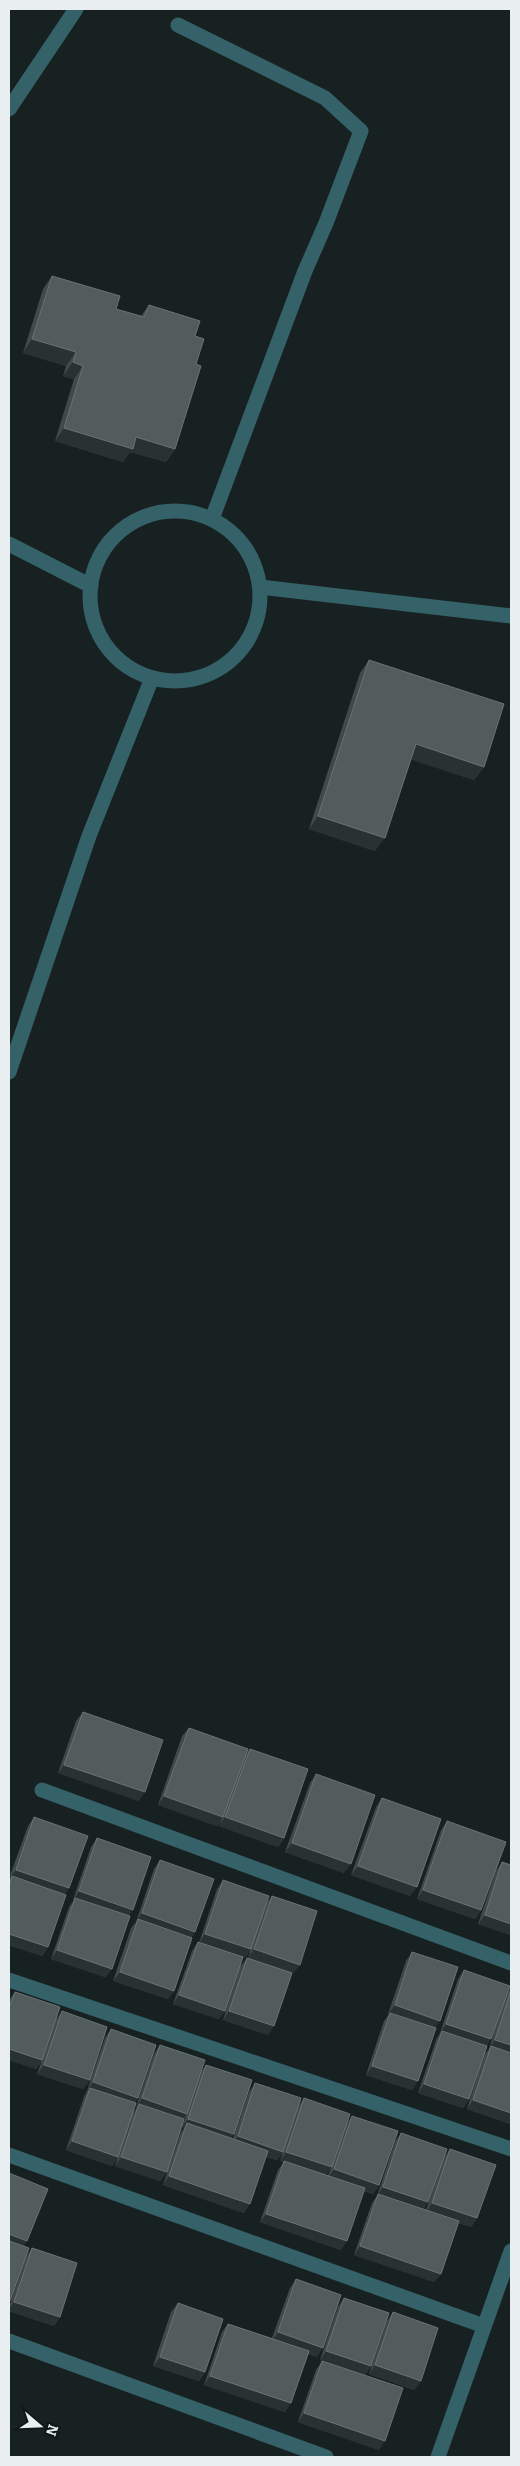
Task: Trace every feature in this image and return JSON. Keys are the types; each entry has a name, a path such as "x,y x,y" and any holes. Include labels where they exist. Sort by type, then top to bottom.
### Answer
{"street":[{"path":"9,109 76,10"},
{"path":"178,25 325,98 361,131 326,223 305,271 212,519"},
{"path":"186,511 212,519 235,535 241,543 252,559 260,587 258,615 248,641 230,662 206,676 179,682 152,678 130,668 107,646 98,633 91,610 91,586 99,560 113,538 134,521 160,512 186,511"},
{"path":"9,544 91,586"},
{"path":"260,587 511,616"},
{"path":"9,1072 90,836 152,678"},
{"path":"42,1790 511,1963"},
{"path":"9,1980 511,2149"},
{"path":"9,2155 484,2326"},
{"path":"438,2457 511,2251"},
{"path":"9,2341 326,2457"}],"building":[{"path":"52,276 120,296 116,309 144,317 149,305 200,321 195,336 204,339 196,364 201,366 175,449 136,437 133,449 64,428 83,366 73,362 76,352 32,339"},
{"path":"369,660 504,704 484,767 416,744 385,838 318,816"},
{"path":"83,1712 163,1740 145,1792 64,1765"},
{"path":"189,1728 248,1749 223,1817 164,1796"},
{"path":"250,1749 308,1769 284,1838 225,1817"},
{"path":"316,1774 375,1795 351,1864 292,1843"},
{"path":"382,1798 441,1819 417,1887 358,1866"},
{"path":"34,1817 88,1836 69,1888 16,1870"},
{"path":"447,1821 506,1842 481,1910 423,1890"},
{"path":"97,1838 151,1857 133,1910 79,1891"},
{"path":"160,1860 214,1879 195,1932 142,1913"},
{"path":"502,1862 511,1865 511,1924 485,1915"},
{"path":"12,1876 66,1895 48,1947 9,1934 9,1886"},
{"path":"223,1880 269,1896 251,1949 205,1934"},
{"path":"272,1896 317,1911 300,1965 254,1949"},
{"path":"75,1898 130,1916 112,1969 57,1950"},
{"path":"138,1919 192,1938 174,1991 120,1972"},
{"path":"198,1942 243,1957 225,2011 179,1995"},
{"path":"412,1952 458,1967 440,2021 395,2005"},
{"path":"247,1958 292,1973 274,2026 229,2011"},
{"path":"464,1970 510,1986 491,2039 446,2024"},
{"path":"511,1990 511,2045 495,2040"},
{"path":"15,1992 60,2007 42,2060 9,2049 9,2008"},
{"path":"62,2011 107,2027 90,2080 44,2065"},
{"path":"390,2013 436,2028 418,2081 372,2066"},
{"path":"111,2029 156,2045 138,2098 93,2082"},
{"path":"442,2031 487,2046 469,2099 424,2084"},
{"path":"160,2045 205,2060 187,2114 142,2098"},
{"path":"491,2046 511,2053 511,2113 473,2100"},
{"path":"206,2065 252,2080 234,2134 188,2119"},
{"path":"255,2083 301,2098 283,2152 238,2136"},
{"path":"90,2088 136,2103 118,2157 72,2141"},
{"path":"304,2098 350,2114 332,2167 286,2152"},
{"path":"139,2104 184,2119 167,2172 121,2157"},
{"path":"352,2116 398,2131 379,2185 334,2169"},
{"path":"187,2123 268,2151 250,2204 169,2176"},
{"path":"401,2133 447,2149 428,2202 383,2187"},
{"path":"450,2149 496,2165 477,2218 432,2203"},
{"path":"284,2161 365,2188 347,2241 266,2214"},
{"path":"9,2173 48,2189 27,2241 9,2234"},
{"path":"378,2194 459,2221 441,2274 360,2246"},
{"path":"9,2241 29,2248 10,2301 9,2300"},
{"path":"32,2248 77,2263 60,2317 14,2302"},
{"path":"296,2279 341,2295 323,2348 278,2332"},
{"path":"344,2298 389,2313 371,2366 326,2351"},
{"path":"178,2303 223,2319 205,2372 160,2357"},
{"path":"393,2312 438,2328 421,2381 375,2365"},
{"path":"228,2324 309,2351 291,2403 210,2376"},
{"path":"322,2361 403,2388 385,2441 304,2413"}]}
